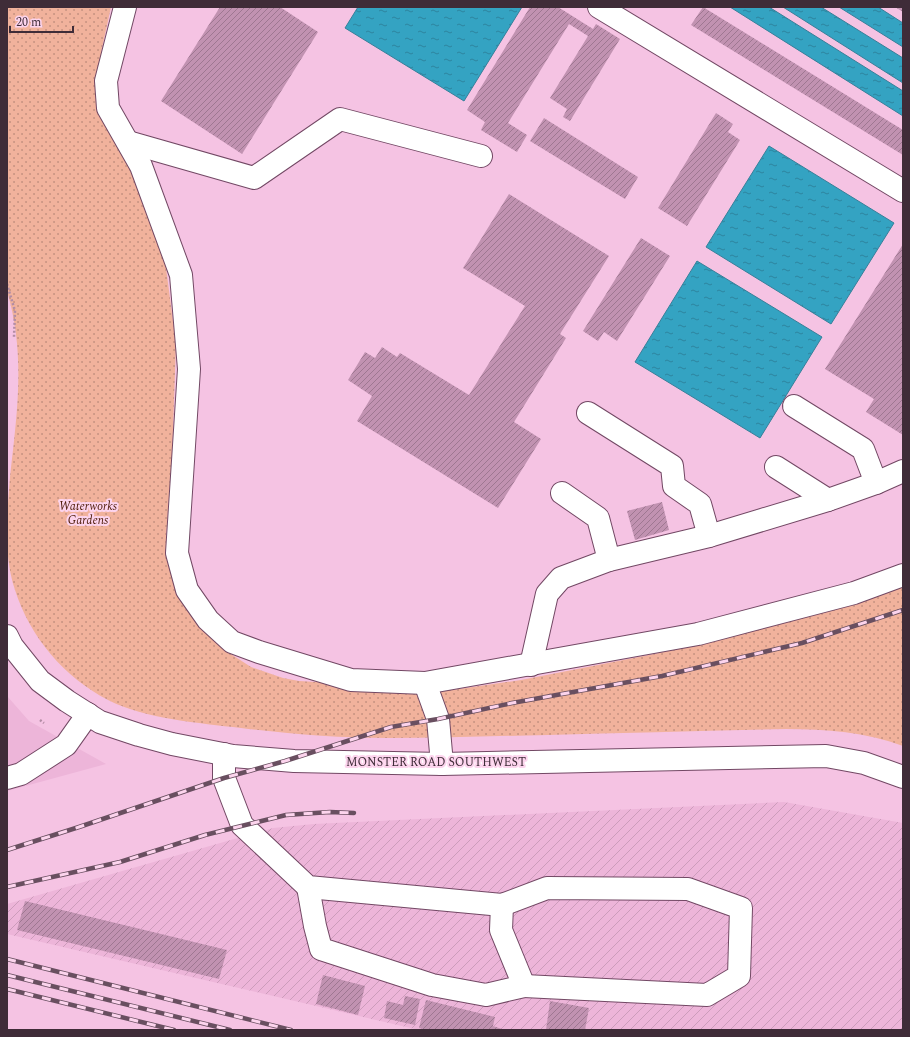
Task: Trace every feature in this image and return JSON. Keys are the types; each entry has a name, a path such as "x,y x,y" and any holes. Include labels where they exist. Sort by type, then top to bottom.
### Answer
{"street":[{"path":"125,7 106,81 108,108 141,166 181,275 189,369 177,553 187,590 208,620 232,642 259,652 351,680 425,683 698,634 854,593 903,574"},
{"path":"601,8 903,191"},
{"path":"128,142 254,178 340,119 481,156"},
{"path":"794,406 863,449 876,483"},
{"path":"588,413 672,466 674,486 700,504 709,536"},
{"path":"776,467 828,500"},
{"path":"531,665 547,594 561,578 609,560 709,536 828,500 876,483 903,471"},
{"path":"562,494 598,518 609,560"},
{"name":"MONSTER ROAD SOUTHWEST","path":"7,636 12,646 40,681 67,701 100,722 172,744 224,754 294,761 442,764 826,756 864,763 903,777"},
{"path":"425,683 438,719 442,764"},
{"path":"7,778 21,774 66,745 88,714"},
{"path":"224,754 224,778 242,825 308,887 321,949 432,985 486,995 524,986 707,995 739,976 742,908 688,889 547,888 502,905 308,887"},
{"path":"502,905 501,930 524,986"}],"path":[{"path":"7,284 15,311 14,337"},
{"path":"40,720 44,722"}],"shaded area":[{"path":"7,696 29,721 106,764 7,791"},
{"path":"784,802 903,823 903,1030 419,1030 7,934 7,904 273,828 314,824"}],"green space":[{"name":"Waterworks Gardens","path":"7,7 111,7 101,53 101,70 163,245 176,344 172,458 166,539 168,555 202,628 223,649 251,667 283,678 299,681 452,690 521,680 659,653 727,637 903,585 903,746 860,734 801,729 408,738 370,738 296,734 208,724 139,712 108,700 77,680 51,654 39,639 30,624 21,607 15,590 11,576 7,548 10,477 17,407 18,361 13,315 7,291"}],"water":[{"path":"358,7 522,7 464,101 345,28"},
{"path":"730,7 769,7 903,91 903,116"},
{"path":"783,7 821,7 903,58 903,83"},
{"path":"839,7 878,7 903,23 903,47"},
{"path":"769,146 894,223 831,324 706,247"},
{"path":"697,261 822,337 760,438 635,362"}],"building":[{"path":"220,7 280,7 318,32 242,154 161,101"},
{"path":"530,7 558,7 593,29 596,24 620,39 570,121 563,117 567,109 550,98 588,36 569,24 508,123 527,135 517,152 481,130 485,122 467,110"},
{"path":"703,7 903,130 903,155 691,25"},
{"path":"895,7 903,7 903,12"},
{"path":"716,113 733,124 728,132 740,140 687,226 658,208"},
{"path":"544,118 638,177 625,199 530,141"},
{"path":"509,194 609,256 560,334 566,338 514,422 541,439 498,508 357,421 372,396 348,380 365,352 375,358 382,347 397,357 400,353 469,395 525,306 463,268"},
{"path":"641,238 670,256 617,341 604,332 598,341 583,331"},
{"path":"903,244 903,435 866,412 874,399 825,369"},
{"path":"662,502 669,530 635,540 627,511"},
{"path":"25,901 227,950 219,979 17,930"},
{"path":"323,975 365,986 358,1015 316,1004"},
{"path":"405,996 420,999 415,1025 384,1018 387,1001 403,1005"},
{"path":"426,1000 495,1017 493,1026 505,1030 427,1030 419,1028"},
{"path":"550,1001 589,1008 585,1030 546,1030"}],"railway":[{"path":"7,850 224,778 285,761 391,727 438,719 512,703 662,676 802,643 903,610"},
{"path":"7,887 120,862 205,835 286,815 330,812 354,813"},
{"path":"7,959 291,1030"},
{"path":"7,975 230,1030"},
{"path":"7,989 174,1030"}]}
